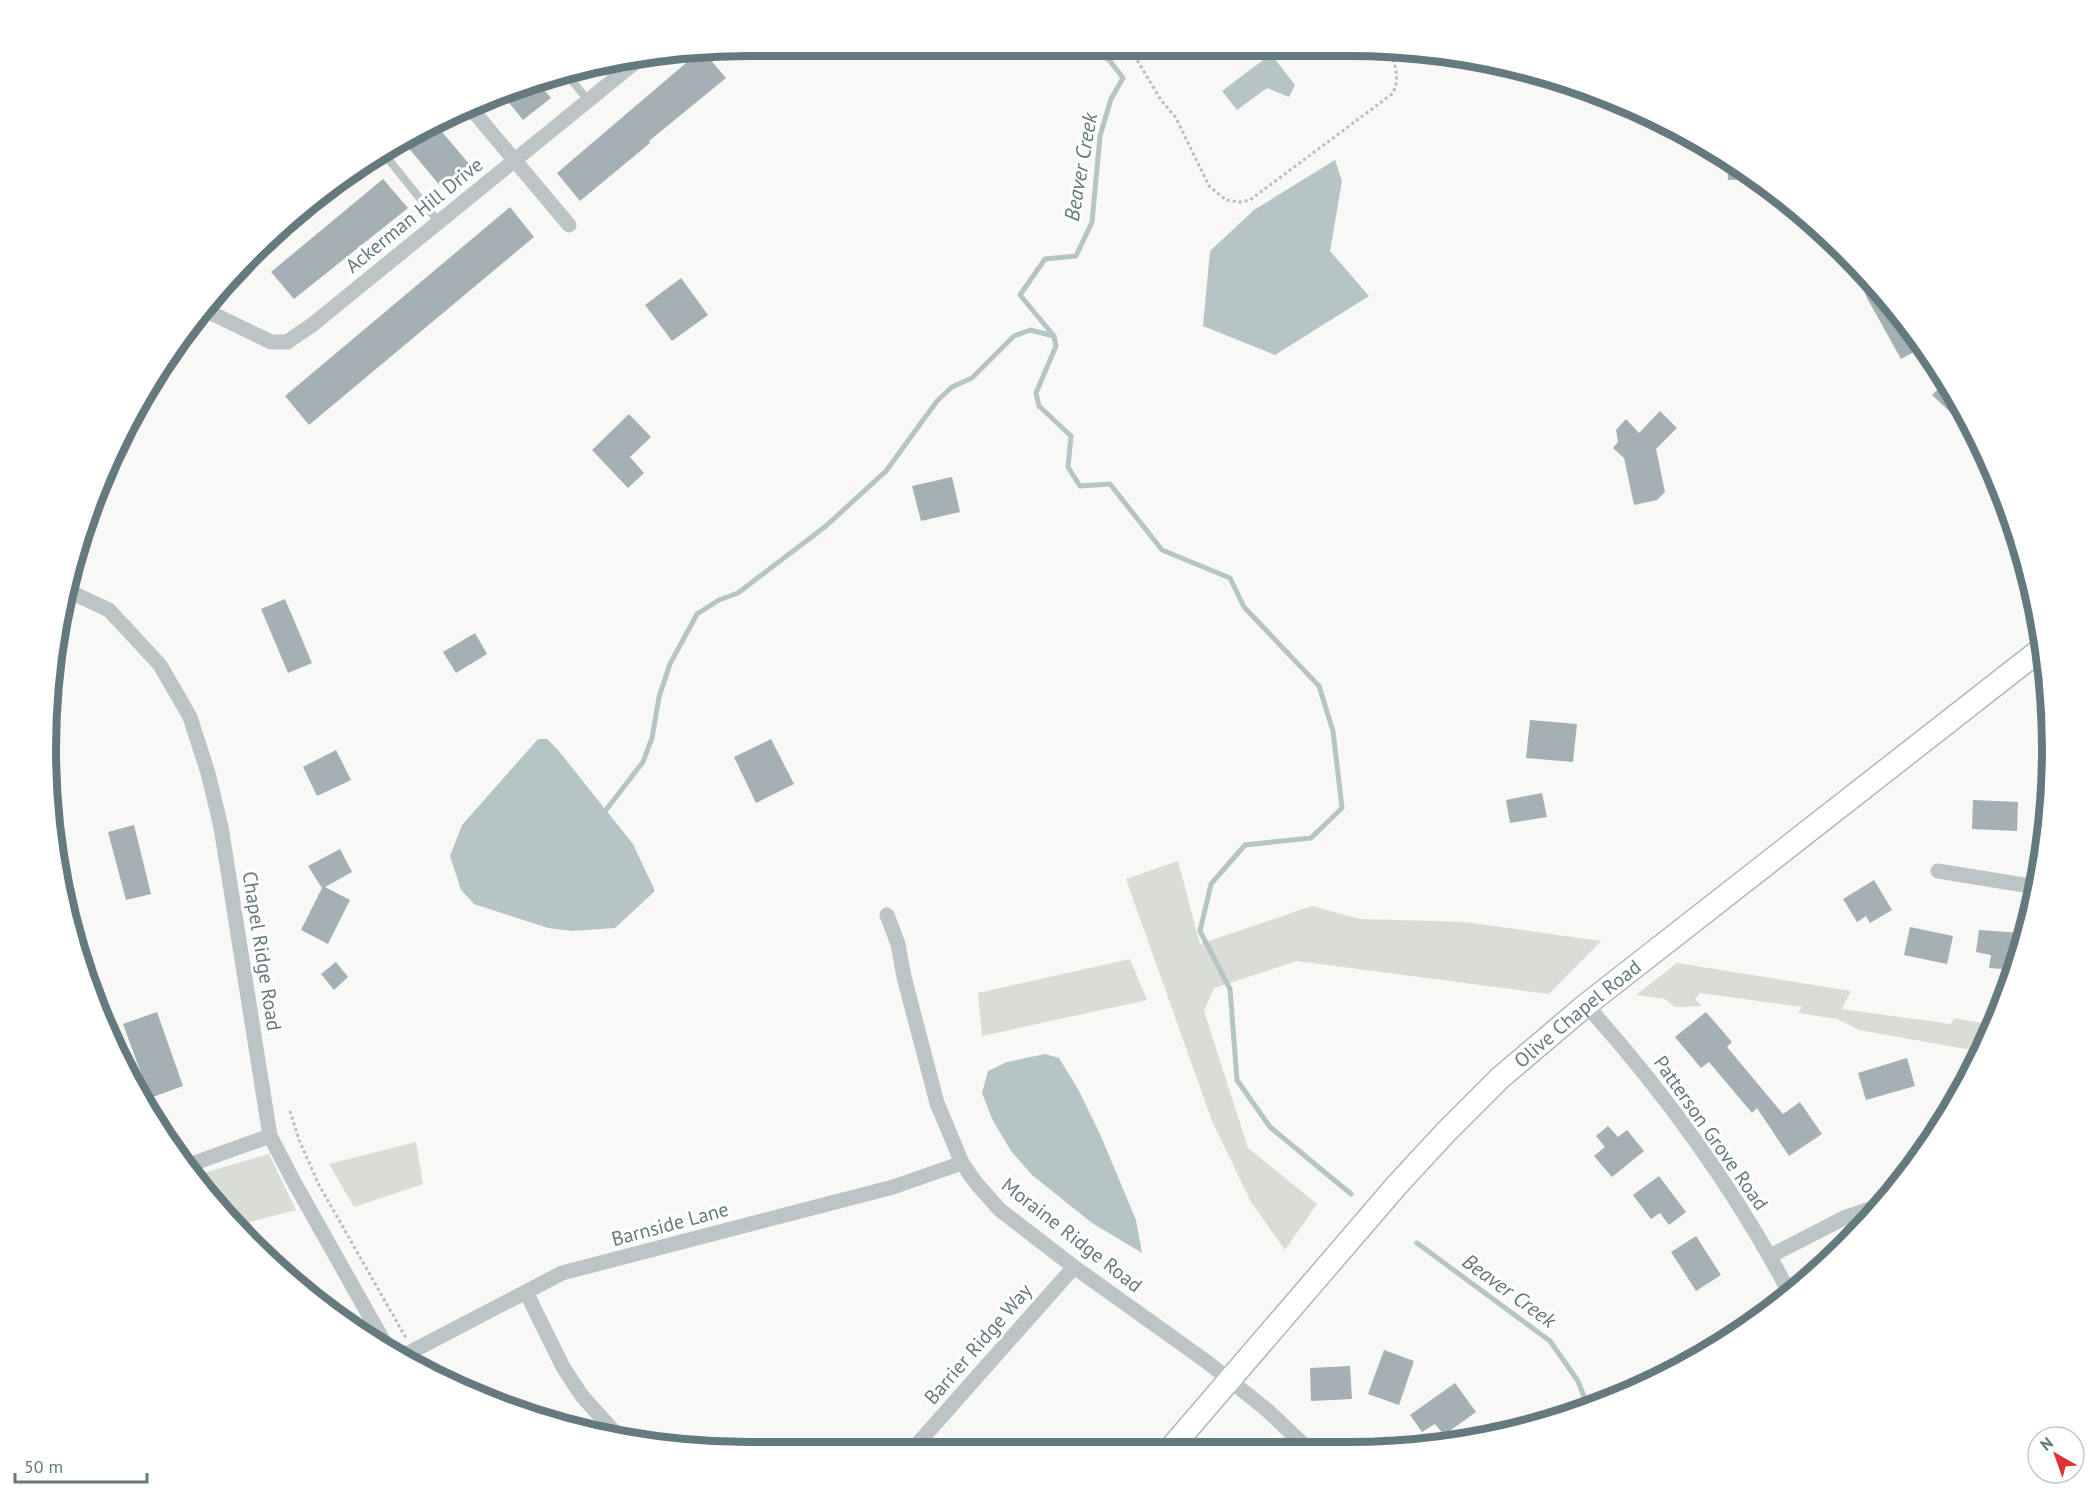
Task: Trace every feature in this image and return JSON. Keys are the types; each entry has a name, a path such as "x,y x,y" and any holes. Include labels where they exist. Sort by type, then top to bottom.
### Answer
{"main road":[{"name":"Olive Chapel Road","path":"1176,1442 1397,1185 1500,1078 1586,1005 2036,652"}],"street":[{"name":"Ackerman Hill Drive","path":"210,313 271,342 287,342 312,325 631,66"},
{"path":"475,112 568,225"},
{"name":"Chapel Ridge Road","path":"73,593 110,610 160,665 190,717 208,773 221,827 270,1136 381,1336"},
{"path":"1938,871 2029,886"},
{"name":"Moraine Ridge Road","path":"887,915 898,944 904,977 938,1103 962,1162 976,1184 1000,1209 1074,1267 1229,1379 1301,1442"},
{"name":"Patterson Grove Road","path":"1586,1005 1668,1103 1770,1256 1786,1286"},
{"path":"194,1163 270,1136"},
{"name":"Barnside Lane","path":"409,1353 562,1273 893,1187 962,1162"},
{"path":"1770,1256 1846,1216 1867,1210"},
{"name":"Barrier Ridge Way","path":"919,1442 1074,1267"},
{"path":"526,1292 563,1367 582,1396 610,1427"}],"lane":[{"path":"570,79 588,100"},
{"path":"387,157 438,221"}],"path":[{"path":"1134,56 1161,99 1176,118 1209,186 1226,200 1240,202 1250,200 1392,94 1396,86 1397,75 1391,57"},
{"path":"290,1111 299,1140 319,1185 403,1332"}],"shaded area":[{"path":"1268,56 1273,56 1295,85 1289,97 1267,88 1237,110 1222,91"},
{"path":"1335,160 1342,181 1330,251 1369,296 1275,355 1203,326 1210,251 1254,210"},
{"path":"538,739 547,739 558,750 633,844 655,891 615,928 572,931 548,928 474,904 461,890 450,856 462,825"},
{"path":"1178,861 1200,944 1312,906 1360,919 1465,922 1601,941 1549,994 1297,961 1214,988 1204,1011 1248,1148 1317,1204 1285,1250 1251,1202 1212,1121 1126,879"},
{"path":"1130,959 1147,1000 982,1036 978,993"},
{"path":"1677,963 1851,991 1842,1009 1951,1024 1954,1018 1986,1024 1973,1050 1859,1030 1837,1019 1798,1013 1802,1007 1700,993 1695,999 1702,1006 1675,1007 1665,999 1636,995"},
{"path":"1045,1054 1059,1058 1078,1089 1100,1134 1136,1220 1142,1253 1092,1223 1032,1175 1011,1151 992,1119 982,1093 988,1071 1007,1062"},
{"path":"416,1142 423,1184 354,1207 329,1164"},
{"path":"269,1154 296,1210 244,1223 202,1173"}],"building":[{"path":"708,57 726,78 580,201 557,173 692,58"},
{"path":"542,87 551,98 523,120 506,99"},
{"path":"439,128 470,165 442,188 407,146"},
{"path":"1727,167 1745,179 1728,180"},
{"path":"383,179 408,208 294,299 271,272"},
{"path":"510,207 534,237 309,425 285,396"},
{"path":"681,278 708,315 672,341 645,305"},
{"path":"1860,279 1917,350 1901,359 1867,298"},
{"path":"1940,387 1960,421 1932,395"},
{"path":"1660,411 1677,428 1656,449 1665,492 1657,500 1634,505 1624,458 1613,448 1618,442 1616,430 1626,419 1639,433"},
{"path":"629,414 651,437 630,457 644,473 628,488 592,450"},
{"path":"952,477 960,512 921,521 912,486"},
{"path":"285,599 312,663 288,673 261,609"},
{"path":"475,633 487,654 456,673 443,652"},
{"path":"1530,720 1577,724 1573,762 1526,758"},
{"path":"771,739 794,784 756,803 734,757"},
{"path":"336,750 351,780 317,796 303,767"},
{"path":"1542,793 1547,817 1510,823 1506,800"},
{"path":"1973,800 2018,802 2017,831 1972,829"},
{"path":"134,825 151,894 126,900 108,832"},
{"path":"340,849 352,872 325,887 350,900 328,944 301,930 322,888 308,866"},
{"path":"1874,880 1892,910 1870,923 1866,916 1857,922 1843,899"},
{"path":"1910,927 1953,936 1947,964 1904,955"},
{"path":"1979,930 2018,933 2006,969 1989,968 1991,955 1976,952"},
{"path":"336,962 348,977 334,990 321,974"},
{"path":"157,1012 183,1086 150,1098 123,1024"},
{"path":"1706,1012 1732,1042 1727,1047 1783,1114 1800,1102 1822,1134 1789,1156 1757,1108 1752,1113 1709,1062 1701,1068 1675,1037"},
{"path":"1907,1058 1915,1086 1866,1100 1858,1073"},
{"path":"1608,1126 1618,1137 1627,1130 1644,1151 1612,1177 1594,1156 1605,1147 1596,1136"},
{"path":"1659,1176 1686,1212 1669,1225 1660,1213 1651,1219 1633,1195"},
{"path":"1696,1236 1721,1275 1696,1291 1671,1252"},
{"path":"1384,1350 1414,1361 1399,1405 1368,1394"},
{"path":"1350,1366 1352,1399 1311,1401 1310,1368"},
{"path":"1455,1383 1476,1412 1444,1435 1435,1424 1422,1432 1410,1415"}],"waterway":[{"name":"Beaver Creek","path":"1103,56 1110,61 1123,78 1111,99 1100,136 1092,222 1076,256 1045,259 1020,295 1054,336 1056,346 1036,393 1039,406 1071,436 1068,467 1080,486 1110,484 1162,550 1230,578 1244,607 1319,686 1333,731 1342,808 1311,838 1245,845 1211,884 1200,931 1230,989 1237,1080 1270,1127 1351,1194"},
{"path":"606,810 643,762 652,738 659,697 670,664 697,614 719,600 738,593 826,526 886,471 937,401 952,387 972,378 1014,336 1030,330 1054,336"},
{"name":"Beaver Creek","path":"1417,1243 1550,1341 1578,1381 1585,1400"}]}
